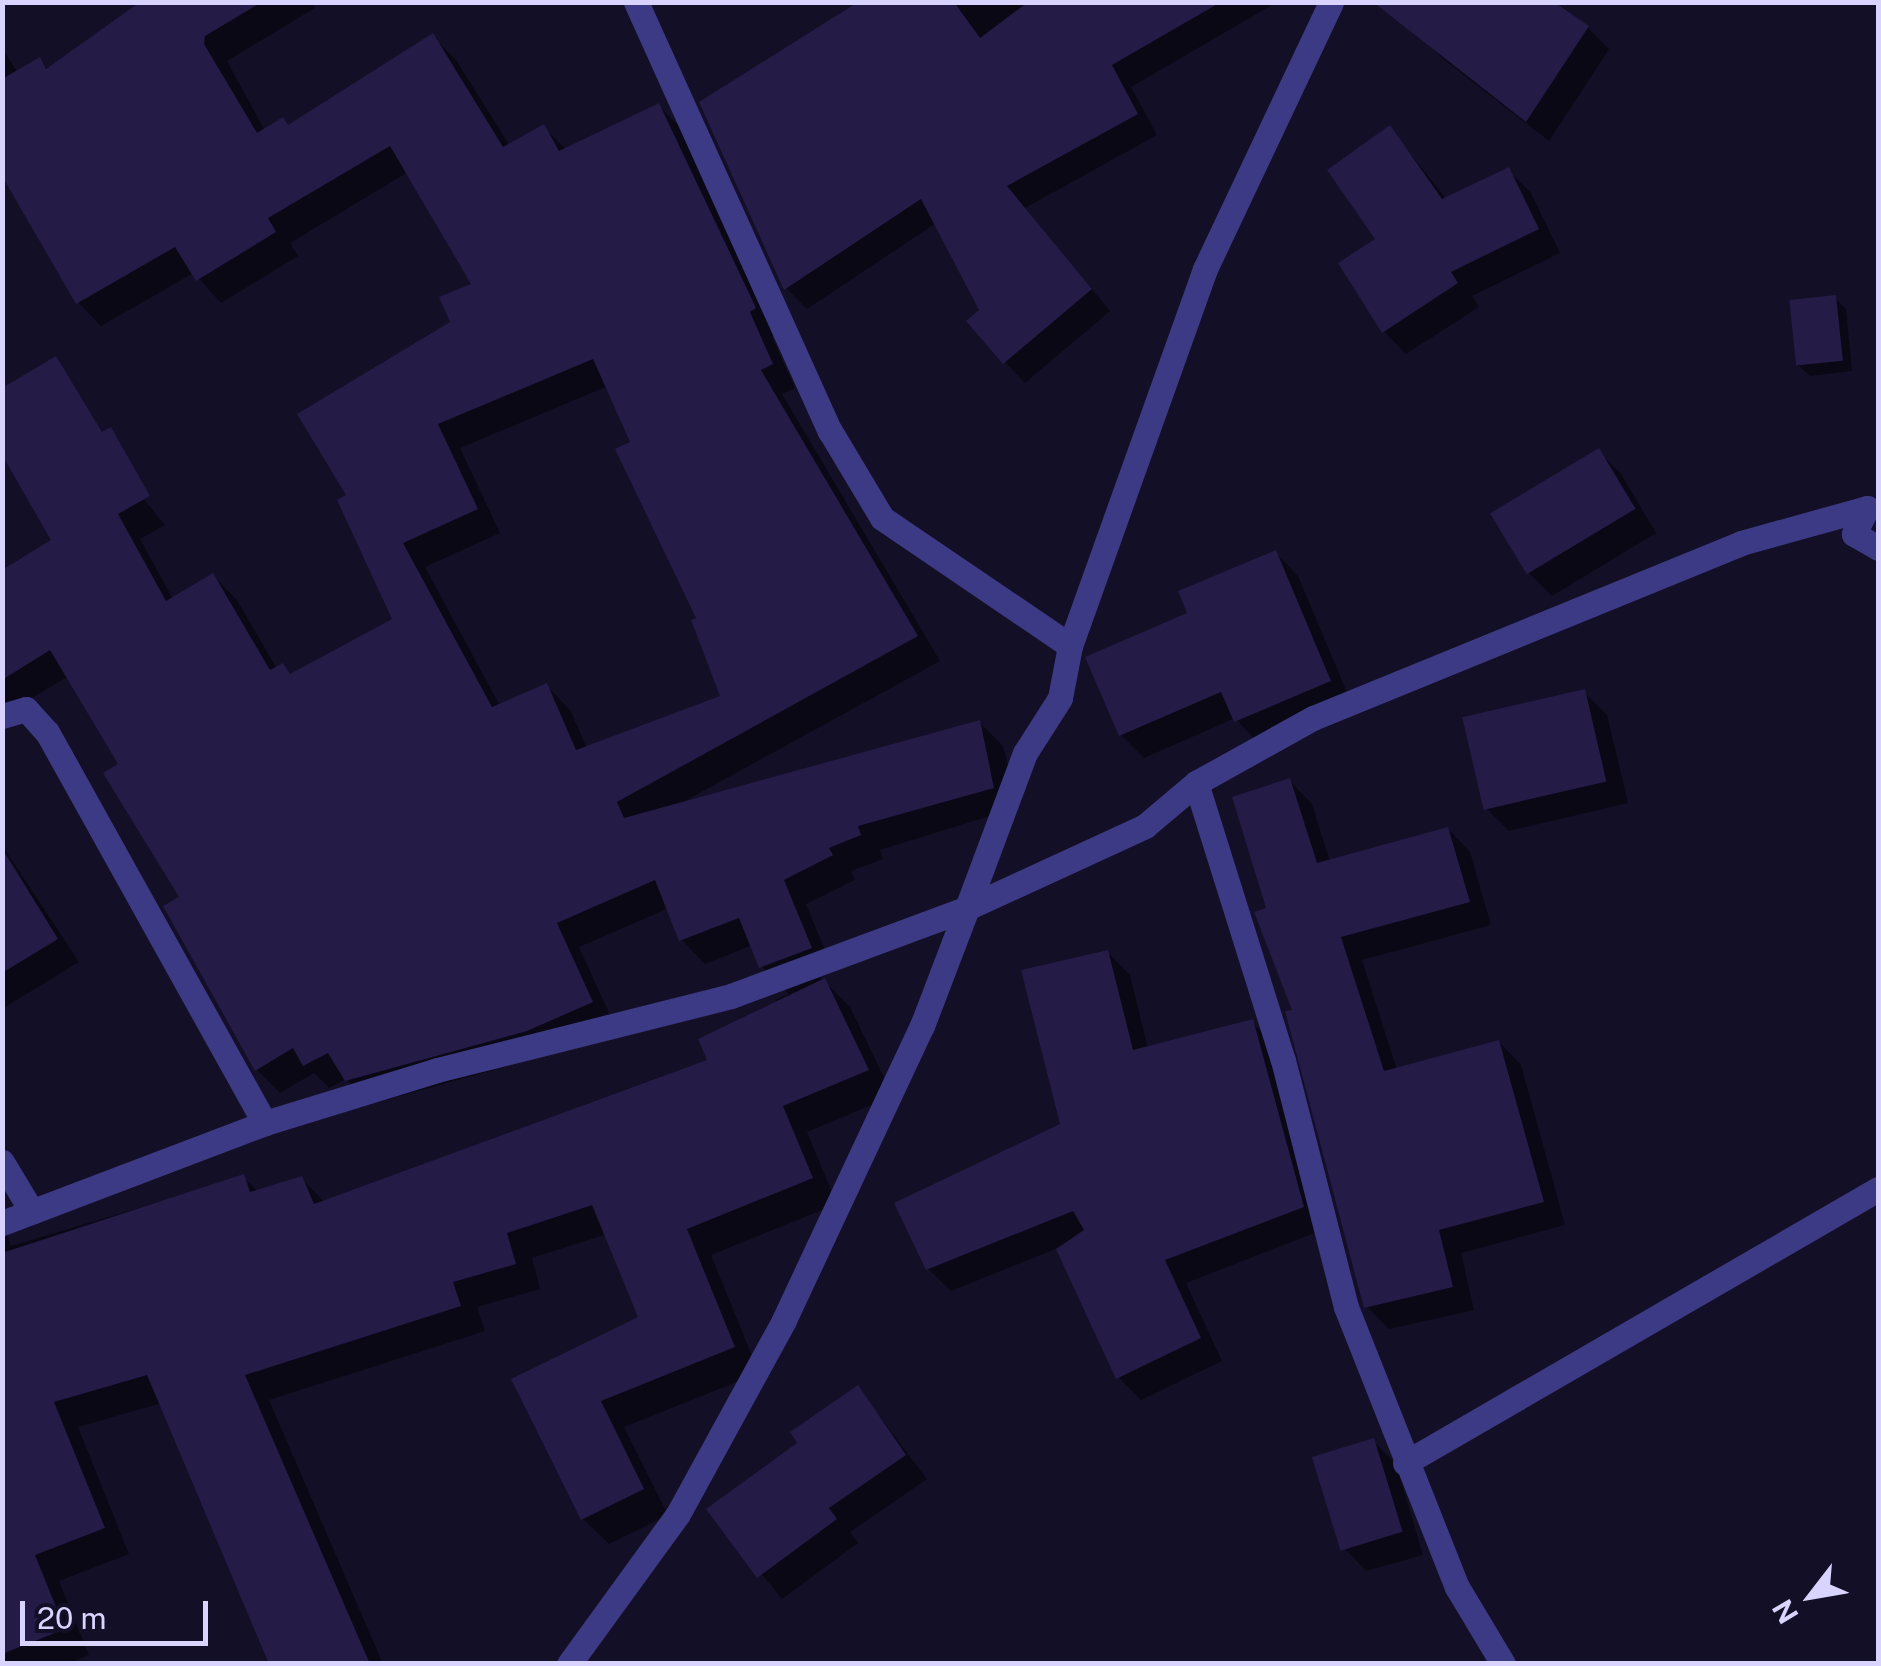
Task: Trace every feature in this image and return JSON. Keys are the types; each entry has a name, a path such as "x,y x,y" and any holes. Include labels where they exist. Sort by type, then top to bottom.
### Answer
{"street":[{"path":"636,2 830,432 882,518 1070,646"},
{"path":"569,1664 678,1514 784,1320 922,1026 1024,754 1060,698 1070,646 1205,269 1331,2"},
{"path":"2,1223 265,1123 437,1070 730,996 966,908 1145,826 1196,783 1313,718 1741,542 1867,508 1854,534 1878,548"},
{"path":"2,716 26,709 47,732 265,1123"},
{"path":"1196,783 1282,1060 1330,1256 1405,1463 1457,1587 1503,1664"},
{"path":"2,1162 32,1212"},
{"path":"1405,1463 1878,1190"}],"building":[{"path":"140,2 262,2 205,36 204,44 257,133 283,117 288,125 433,33 503,147 544,124 559,151 659,103 756,308 750,312 773,364 761,370 918,636 617,802 624,818 980,720 994,788 858,826 861,835 829,848 833,855 784,880 812,948 759,968 739,918 679,941 655,880 557,923 593,1002 527,1031 345,1081 328,1053 303,1066 293,1048 255,1071 163,906 179,897 103,773 118,764 50,650 2,680 2,570 51,540 2,455 2,388 56,356 102,432 111,427 150,496 118,514 166,601 213,573 270,670 283,663 290,674 392,619 337,500 346,495 297,414 450,322 439,297 471,284 390,146 268,218 276,232 196,281 175,247 76,304 2,176 2,79 40,57 46,69","holes":["593,359 630,442 615,449 696,618 691,620 720,696 576,750 547,683 492,707 403,543 478,509 438,424"]},
{"path":"858,2 954,2 980,38 1028,2 1221,2 1112,65 1138,114 1007,186 1092,289 1003,364 966,321 979,310 921,199 784,290 699,102"},
{"path":"1373,2 1554,2 1589,26 1526,122"},
{"path":"1390,125 1442,199 1509,167 1539,229 1451,272 1458,283 1382,333 1338,263 1375,239 1327,170"},
{"path":"1836,295 1843,361 1796,366 1789,300"},
{"path":"1599,448 1636,509 1527,574 1490,513"},
{"path":"1276,550 1331,681 1234,722 1221,692 1119,736 1085,657 1187,613 1178,591"},
{"path":"1585,689 1606,782 1484,810 1462,717"},
{"path":"1290,778 1317,863 1448,827 1470,902 1341,937 1384,1071 1499,1040 1544,1202 1439,1230 1453,1287 1364,1308 1285,1011 1292,1010 1254,912 1266,908 1232,797"},
{"path":"2,848 58,939 2,973"},
{"path":"1108,950 1133,1050 1253,1019 1304,1207 1165,1260 1201,1338 1116,1379 1056,1249 1084,1230 1073,1211 926,1270 894,1203 1060,1124 1021,970"},
{"path":"825,978 869,1070 783,1106 813,1178 687,1229 735,1347 601,1401 644,1489 581,1520 511,1379 638,1317 592,1205 507,1233 516,1264 453,1282 461,1306 245,1375 370,1664 269,1664 147,1375 54,1402 105,1528 35,1555 65,1629 2,1654 2,1253 244,1174 250,1192 302,1176 314,1204 707,1060 698,1039"},
{"path":"858,1385 906,1455 829,1508 837,1519 757,1578 706,1509 797,1443 790,1432"},
{"path":"1374,1438 1403,1532 1340,1551 1312,1457"}]}
